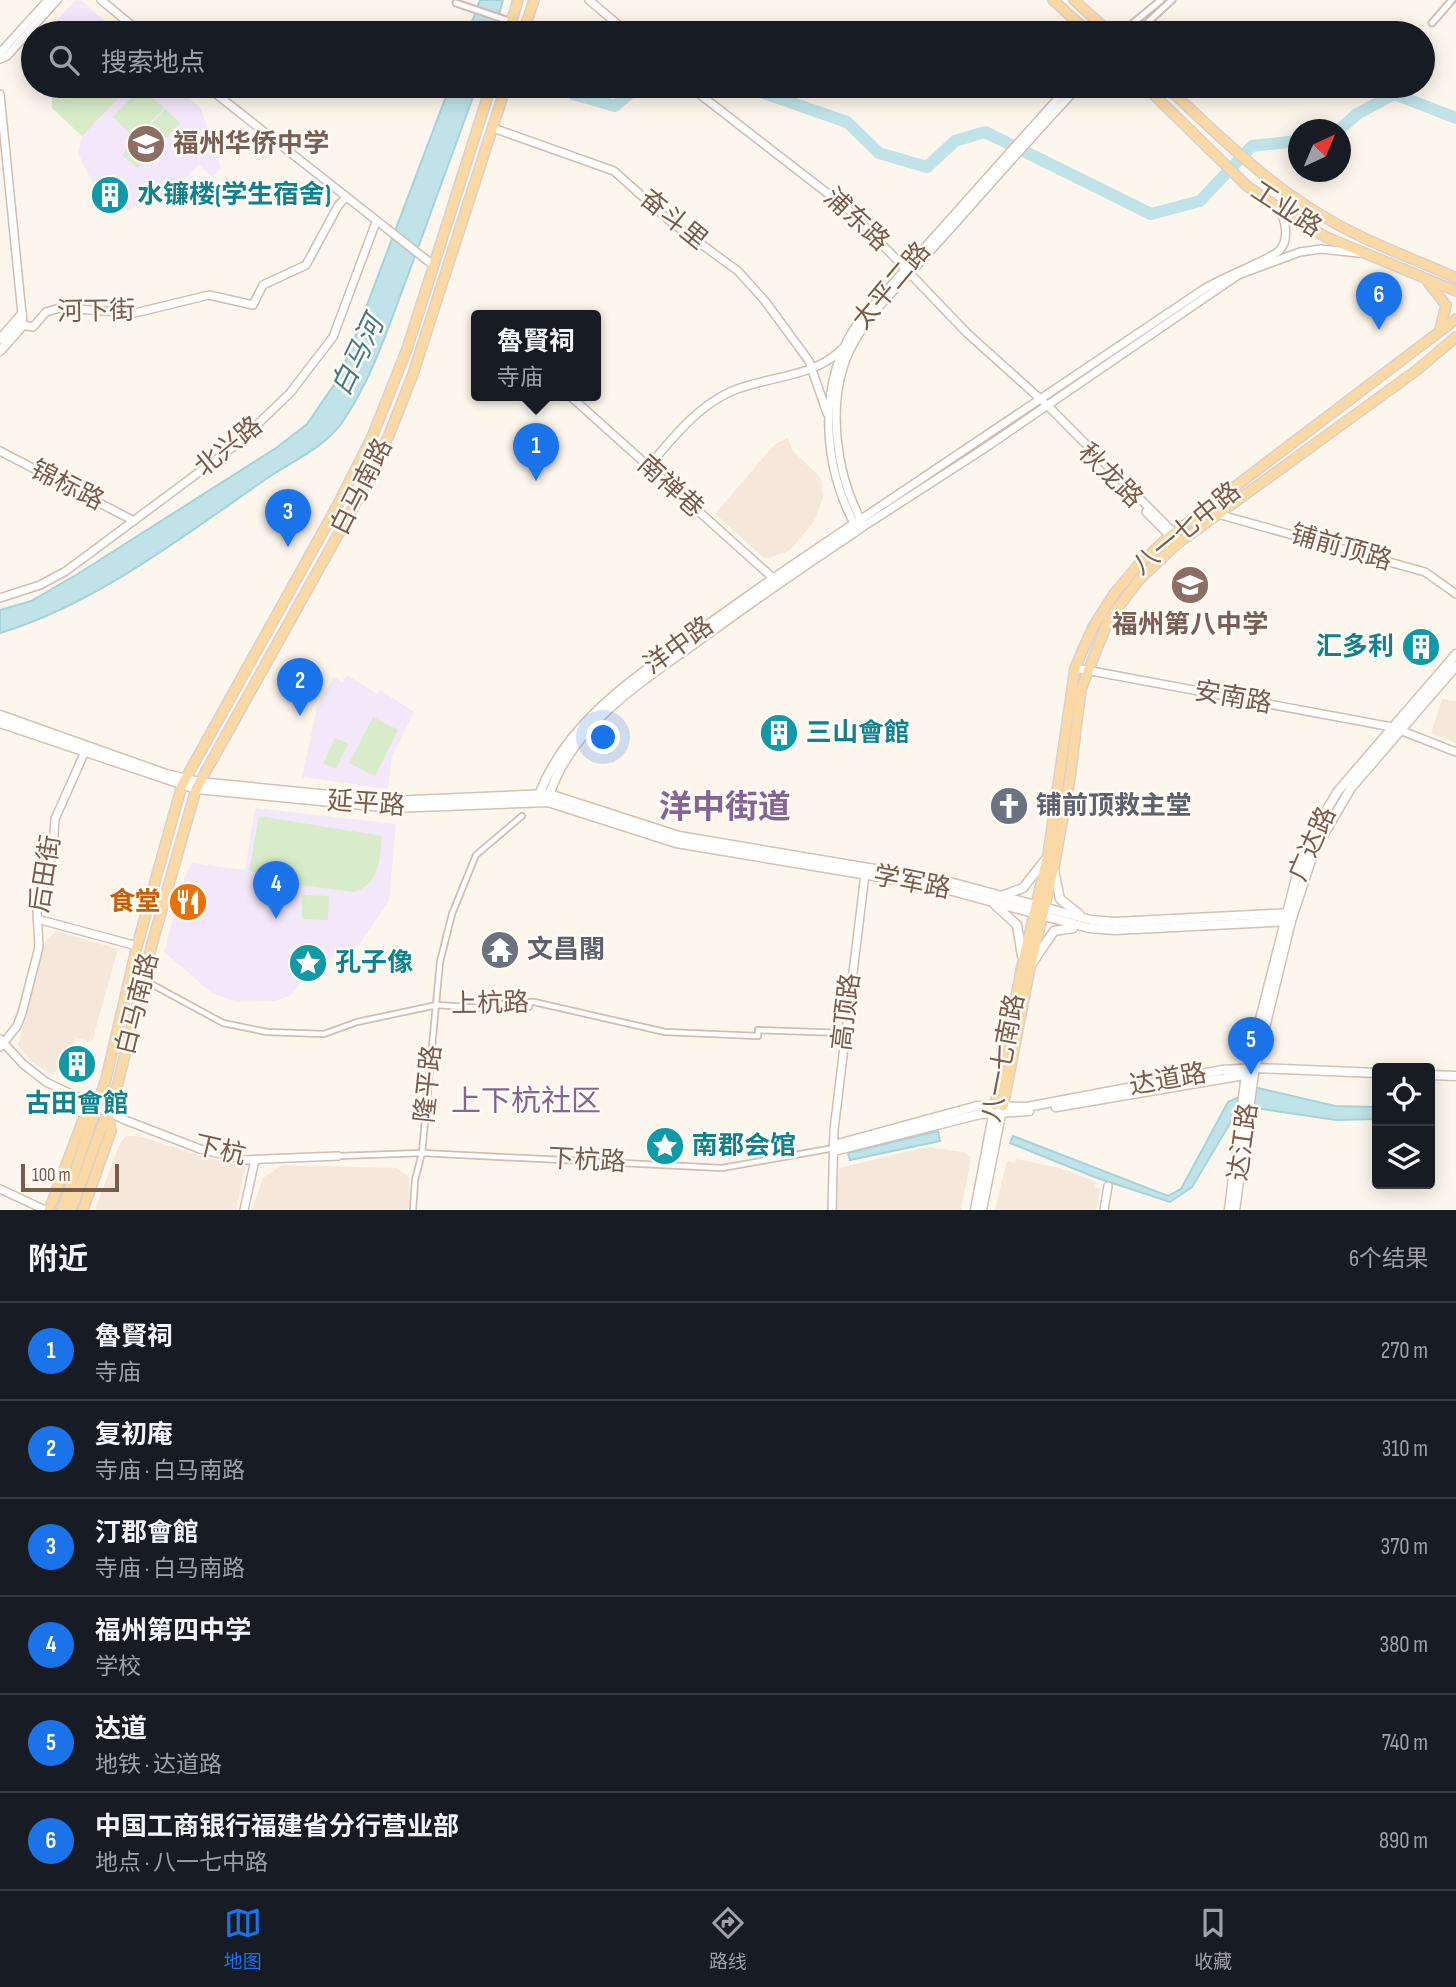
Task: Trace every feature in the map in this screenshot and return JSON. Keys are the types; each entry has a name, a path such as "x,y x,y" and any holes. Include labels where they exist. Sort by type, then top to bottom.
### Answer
{"main road":[{"path":"512,21 519,0"},
{"path":"527,21 534,0"},
{"path":"1053,0 1076,21"},
{"path":"1074,0 1097,21"},
{"path":"67,1207 106,1079 137,946 183,782 361,461 396,378 487,98"},
{"name":"白马南路","path":"67,1207 118,1083 143,980 198,786 358,499 389,435 413,374 502,98"},
{"name":"工业路","path":"1157,98 1227,168 1273,205 1326,237 1456,291"},
{"name":"工业路","path":"1179,98 1250,164 1353,233 1456,278"},
{"path":"1429,265 1456,270"},
{"path":"1421,276 1438,291 1446,305 1440,332"},
{"name":"河下街","path":"0,339 22,314"},
{"name":"八一七中路","path":"1040,912 1075,668 1093,627 1114,594 1139,564 1456,319"},
{"name":"河下街","path":"0,351 23,324"},
{"name":"八一七中路","path":"1040,912 1054,867 1086,671 1101,634 1122,601 1176,538 1221,515 1454,339"},
{"name":"洋中路","path":"538,797 569,741 607,700 773,578 860,525"},
{"name":"洋中路","path":"548,798 573,749 621,699 860,525"},
{"name":"广达路","path":"1251,1071 1288,917 1314,851 1332,816 1351,788 1456,654"},
{"name":"广达路","path":"1397,728 1456,666"},
{"path":"0,715 86,750"},
{"path":"0,723 198,786"},
{"name":"延平路","path":"198,786 393,808 538,797"},
{"name":"学军路","path":"538,797 679,836 946,880 999,895 1040,912"},
{"name":"学军路","path":"548,798 677,843 865,874 985,898 1090,924 1288,917"},
{"path":"999,895 1023,888 1035,876 1048,854"},
{"path":"1054,867 1057,890 1064,904 1090,924"},
{"path":"985,898 1017,925 1026,967"},
{"name":"八一七南路","path":"975,1210 1040,912"},
{"path":"1026,967 1054,931 1090,924"},
{"name":"达道路","path":"998,1109 1027,1107 1251,1071 1372,1075"},
{"name":"达江路","path":"1228,1210 1251,1071"},
{"path":"1435,1078 1456,1079"},
{"path":"47,1210 83,1120 96,1106"},
{"name":"下杭路","path":"834,1148 977,1106 998,1109"},
{"name":"八一七南路","path":"982,1210 998,1109"},
{"path":"83,1210 111,1130 107,1112"},
{"path":"1223,1210 1235,1180"},
{"name":"达江路","path":"1235,1180 1237,1210"}],"street":[{"path":"29,21 48,0"},
{"path":"38,21 57,0"},
{"path":"101,0 126,21"},
{"path":"589,0 614,21"},
{"path":"1136,21 1161,0"},
{"path":"1149,21 1172,0"},
{"path":"1434,21 1452,0"},
{"path":"456,3 509,21"},
{"path":"0,53 21,30"},
{"path":"0,59 7,56 21,40"},
{"path":"0,94 23,324"},
{"path":"220,98 433,265"},
{"name":"浦东路","path":"705,98 840,202 909,270 967,333 1043,405"},
{"name":"太平二路","path":"1013,155 1027,131 1058,98"},
{"name":"太平二路","path":"860,525 839,486 830,421 834,378 846,343 861,319 1068,98"},
{"name":"奋斗里","path":"493,128 617,173 671,222 744,277 813,367"},
{"name":"河下街","path":"23,324 33,327 42,315 55,309 135,313 209,295 253,305 265,283 306,265 345,198"},
{"path":"1043,405 1225,275 1279,251 1286,237 1282,215 1273,205"},
{"name":"北兴路","path":"0,598 53,579 237,444 303,377 337,329 376,222"},
{"path":"860,525 1238,275 1300,252 1321,249 1366,254"},
{"name":"太平二路","path":"860,525 846,487 842,466 837,424 839,391 849,352 909,270"},
{"path":"648,467 687,423 713,401 739,388 813,367 836,354 846,343"},
{"path":"813,367 830,421"},
{"name":"南禅巷","path":"576,401 773,578"},
{"name":"秋龙路","path":"1043,405 1176,538"},
{"name":"锦标路","path":"0,451 134,520"},
{"name":"铺前顶路","path":"1221,515 1425,572 1456,594"},
{"name":"安南路","path":"1075,668 1397,728 1456,752"},
{"name":"后田街","path":"1,1043 17,1026 23,1008 39,947 37,919 53,849 57,814 86,750"},
{"name":"隆平路","path":"413,1210 415,1180 422,1153 441,956 472,862 481,850 522,816"},
{"name":"高顶路","path":"832,1210 834,1148 844,1033 865,874"},
{"path":"37,919 137,946"},
{"name":"上杭路","path":"143,980 223,1023 267,1032 324,1034 357,1022 437,1005 482,1008 503,1004 529,1007 530,1002 534,1002 589,1016 675,1032 758,1037 758,1030 844,1033"},
{"name":"下杭","path":"1,1043 37,1076 107,1112 210,1152 255,1160 338,1156"},
{"name":"下杭路","path":"338,1156 422,1153 722,1168 834,1148"},
{"path":"244,1210 255,1160"},
{"path":"1104,1210 1108,1186"},
{"path":"0,1189 47,1210"}],"shaded area":[{"path":"75,0 82,1 104,21 57,21"},
{"name":"福州华侨中学","path":"52,98 190,98 201,109 221,168 212,177 199,164 172,193 118,213 95,188 78,153 82,136 52,108"},
{"path":"788,438 793,451 821,478 823,497 815,520 789,551 769,558 763,557 715,514 775,444"},
{"path":"347,675 377,694 380,690 414,712 392,756 388,789 302,777 318,704 334,677 342,682"},
{"path":"1442,699 1456,701 1456,743 1431,733"},
{"path":"255,808 396,824 389,901 360,943 319,964 289,996 275,1001 237,1002 212,993 164,952 184,879 192,863 245,870"},
{"path":"56,931 118,949 92,1042 76,1038 53,1075 32,1062 18,1045 44,943"},
{"path":"126,1136 139,1136 207,1158 246,1164 236,1210 95,1210 120,1143"},
{"path":"927,1147 964,1152 971,1157 961,1210 835,1210 839,1168"},
{"path":"1016,1159 1060,1168 1096,1182 1095,1187 1101,1189 1096,1210 995,1210 1007,1161 1015,1163"},
{"path":"282,1165 397,1168 409,1177 409,1210 252,1210 263,1178"}],"green space":[{"path":"52,98 118,98 82,136 52,108"},
{"path":"131,98 153,98 164,108 135,139 113,117"},
{"path":"165,109 180,123 137,168 122,155"},
{"path":"373,717 398,730 375,776 349,763"},
{"path":"335,738 348,744 336,769 323,763"},
{"path":"259,816 382,836 374,877 363,888 354,892 257,879 258,873 249,871"},
{"path":"302,895 329,896 328,920 302,919"}],"water":[{"path":"480,0 503,0 497,21 472,21"},
{"name":"白马河","path":"445,98 473,98 379,352 352,407 334,433 140,566 71,604 0,633 0,610 31,601 76,575 276,448 307,424 340,376"},
{"path":"1258,1088 1335,1106 1372,1107 1372,1119 1336,1120 1255,1108 1232,1120 1192,1187 1170,1202 1097,1178 1010,1143 1013,1136 1168,1196 1181,1189 1228,1102"},
{"path":"938,1131 940,1141 850,1160 848,1153"}],"waterway":[{"path":"587,98 615,106 624,98"},
{"path":"778,98 847,122 879,153 927,167 955,141 985,132 1151,214 1200,201 1252,146 1288,142"},
{"path":"1351,119 1387,98"},
{"path":"1404,98 1456,118"}],"place":[{"name":"福州华侨中学","path":"146,144"},
{"name":"水镰楼(学生宿舍)","path":"110,195"},
{"name":"中国工商银行福建省分行营业部","path":"1379,330"},
{"name":"魯賢祠","path":"536,481"},
{"name":"汀郡會館","path":"288,547"},
{"name":"福州第八中学","path":"1190,585"},
{"name":"汇多利","path":"1421,647"},
{"name":"复初庵","path":"300,716"},
{"name":"三山會館","path":"779,733"},
{"name":"铺前顶救主堂","path":"1009,806"},
{"name":"食堂","path":"188,902"},
{"name":"福州第四中学","path":"276,919"},
{"name":"文昌閣","path":"500,950"},
{"name":"孔子像","path":"308,963"},
{"name":"古田會館","path":"77,1064"},
{"name":"达道","path":"1251,1075"},
{"name":"南郡会馆","path":"665,1146"}],"district":[{"name":"洋中街道","path":"725,808"},
{"name":"上下杭社区","path":"526,1102"}]}
